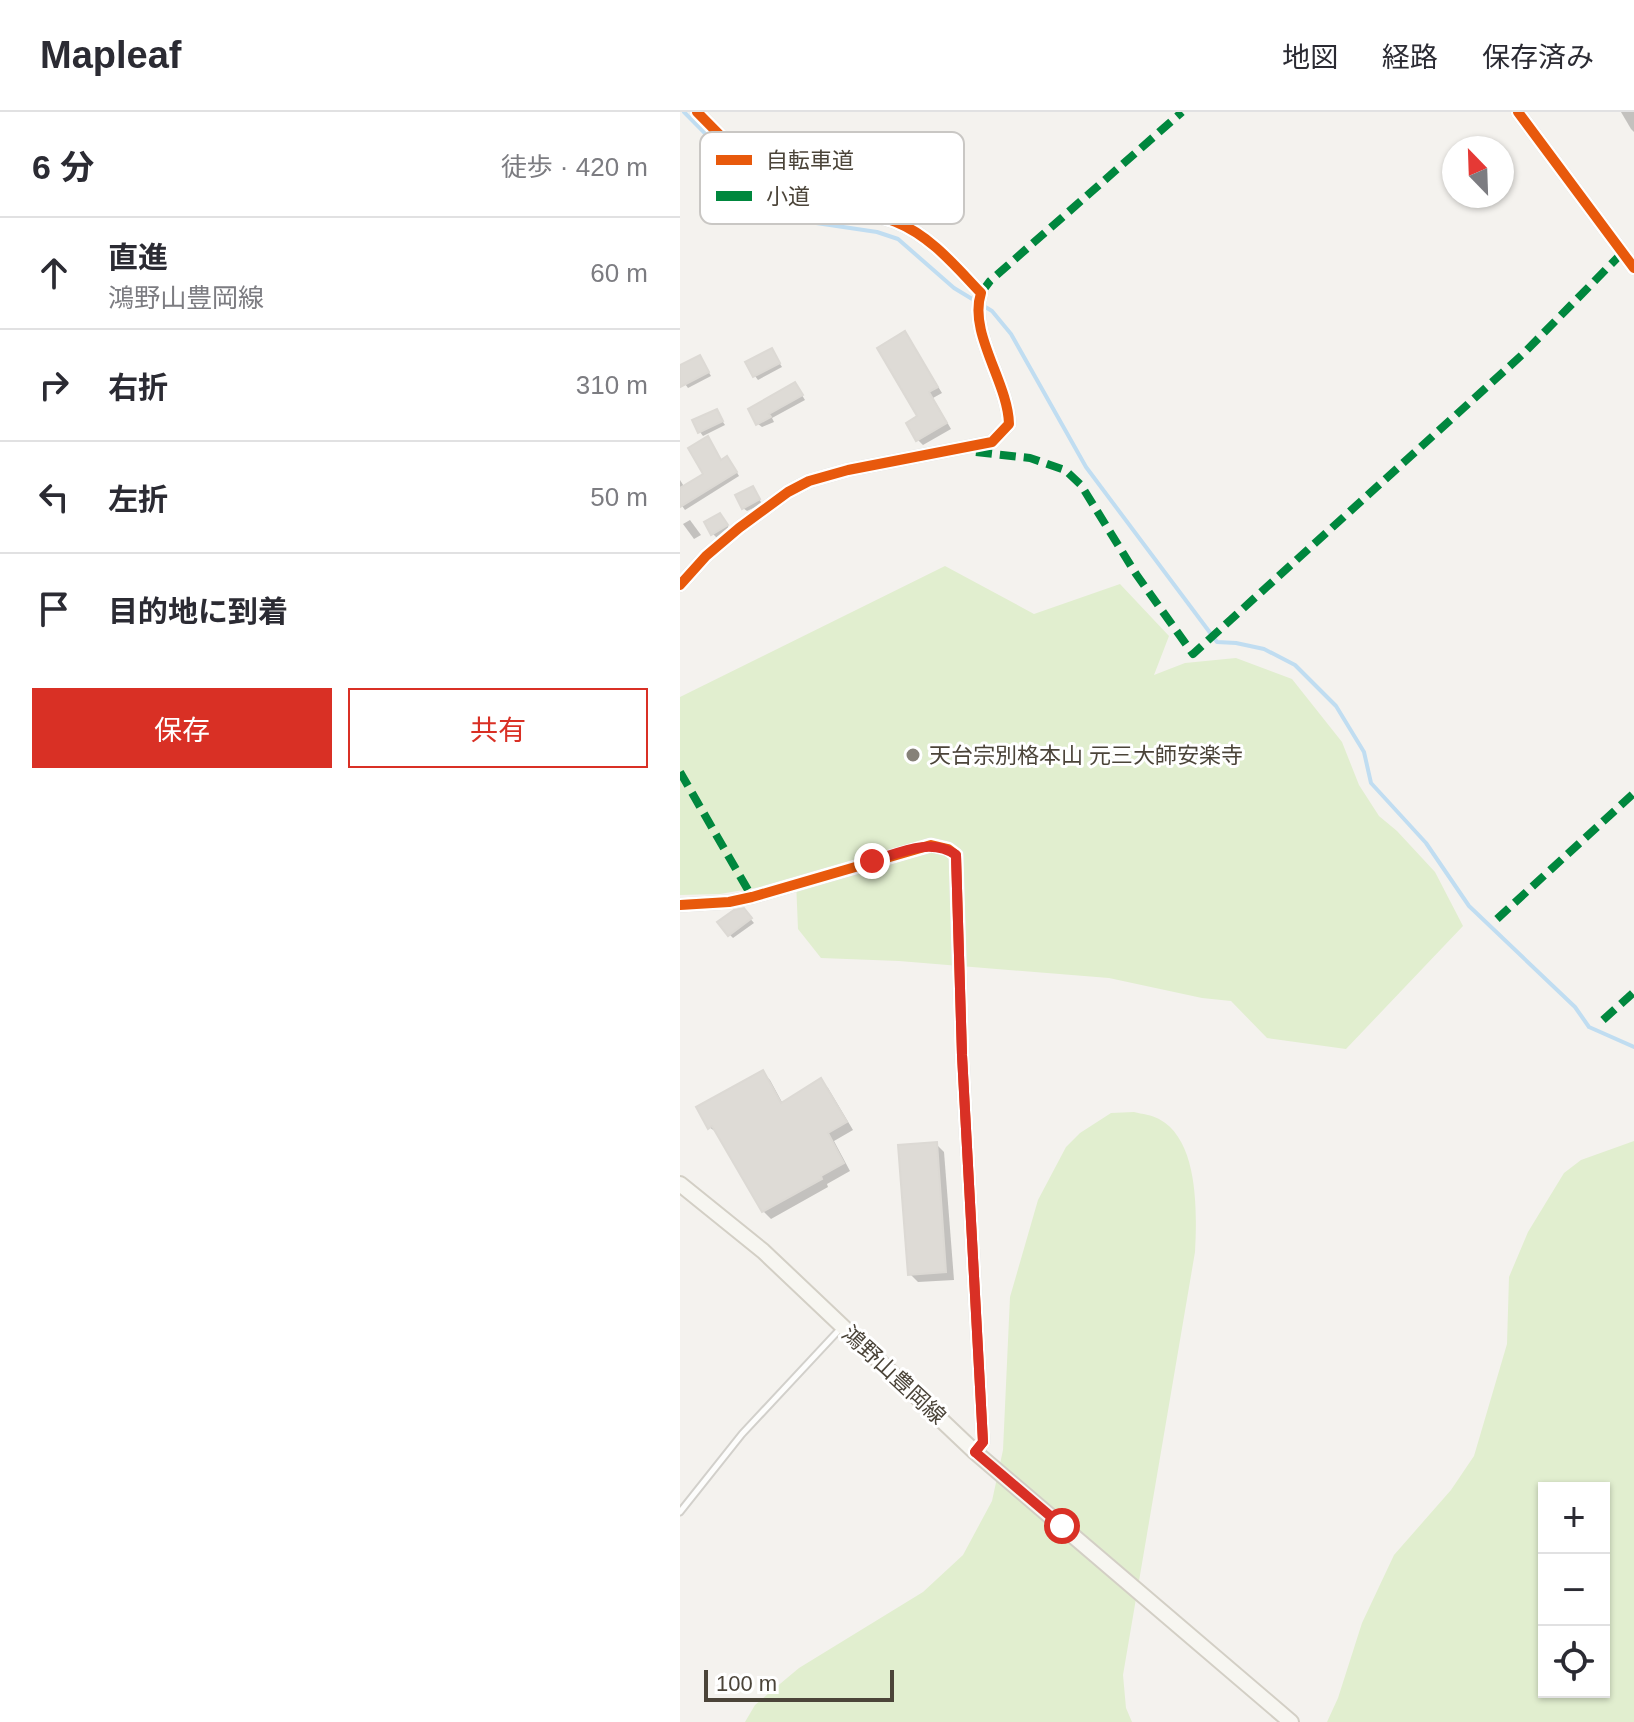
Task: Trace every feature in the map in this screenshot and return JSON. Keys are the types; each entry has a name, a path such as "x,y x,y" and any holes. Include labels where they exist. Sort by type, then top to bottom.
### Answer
{"main road":[{"name":"鴻野山豊岡線","path":"680,1184 763,1251 975,1452 1291,1722"}],"street":[{"path":"697,112 717,132"},
{"path":"1518,112 1634,268"},
{"path":"680,585 706,556 739,528 788,492 809,481 848,470 992,442 1009,424 997,373 983,336 977,305 981,293 938,248 899,224"},
{"path":"680,905 729,902 752,897 931,845 948,849 956,855 962,1055 983,1442 975,1452"}],"lane":[{"path":"680,1512 742,1434 842,1327"}],"green space":[{"path":"945,566 1034,614 1120,584 1169,636 1154,675 1185,663 1236,658 1292,679 1342,742 1359,785 1379,816 1435,872 1463,926 1346,1049 1267,1038 1231,1001 1202,998 1109,978 899,961 821,958 798,929 796,881 720,894 680,895 680,697"},
{"path":"1134,1112 1159,1119 1172,1129 1182,1143 1193,1179 1196,1218 1195,1252 1123,1675 1126,1708 1132,1722 745,1722 755,1705 799,1668 923,1592 963,1555 992,1501 1003,1450 1010,1297 1038,1200 1066,1147 1080,1133 1111,1113"},
{"path":"1634,1141 1634,1722 1327,1722 1362,1623 1394,1555 1451,1490 1474,1456 1507,1344 1509,1277 1528,1232 1564,1173 1581,1160"}],"building":[{"path":"905,331 938,387 929,392 947,423 916,441 906,423 917,416 877,348"},
{"path":"772,348 780,363 753,377 745,362"},
{"path":"700,355 709,372 680,387 680,365"},
{"path":"795,382 803,395 756,425 748,409"},
{"path":"717,409 723,421 698,433 692,420"},
{"path":"708,436 721,460 727,456 737,472 680,507 680,488 703,474 688,448"},
{"path":"753,486 760,499 742,509 735,495"},
{"path":"720,513 728,525 711,535 704,522"},
{"path":"744,908 752,918 728,936 717,922 734,910"},
{"path":"763,1070 781,1103 821,1078 847,1122 828,1133 844,1163 821,1176 822,1179 762,1212 712,1126 708,1129 696,1107"},
{"path":"937,1142 946,1272 908,1275 898,1145"}],"waterway":[{"path":"684,112 704,132"},
{"path":"823,224 877,232 898,239 954,288 992,311 1011,334 1086,467 1217,642 1264,649 1295,665 1336,706 1364,752 1371,783 1426,843 1469,906 1575,1007 1589,1027 1634,1047"}],"marked path":[{"path":"981,293 990,281 1182,112"},
{"path":"976,452 1030,458 1065,470 1081,485 1136,574 1193,654 1523,354 1623,252"},
{"path":"680,772 752,897"},
{"path":"1497,919 1634,793"},
{"path":"1603,1020 1634,992"}],"cycle path":[{"path":"697,112 717,132"},
{"path":"1518,112 1634,268"},
{"path":"680,585 706,556 739,528 788,492 809,481 848,470 992,442 1009,424 1007,408 980,324 978,308 981,293 932,244 900,224"},
{"path":"680,905 729,902 752,897 931,845 948,849 956,855 962,1055 983,1442 975,1452"}],"place":[{"name":"天台宗別格本山 元三大師安楽寺","path":"913,755"}],"route":[{"path":"872,861 931,845 948,849 956,855 962,1055 983,1442 975,1452 1062,1526"}]}
